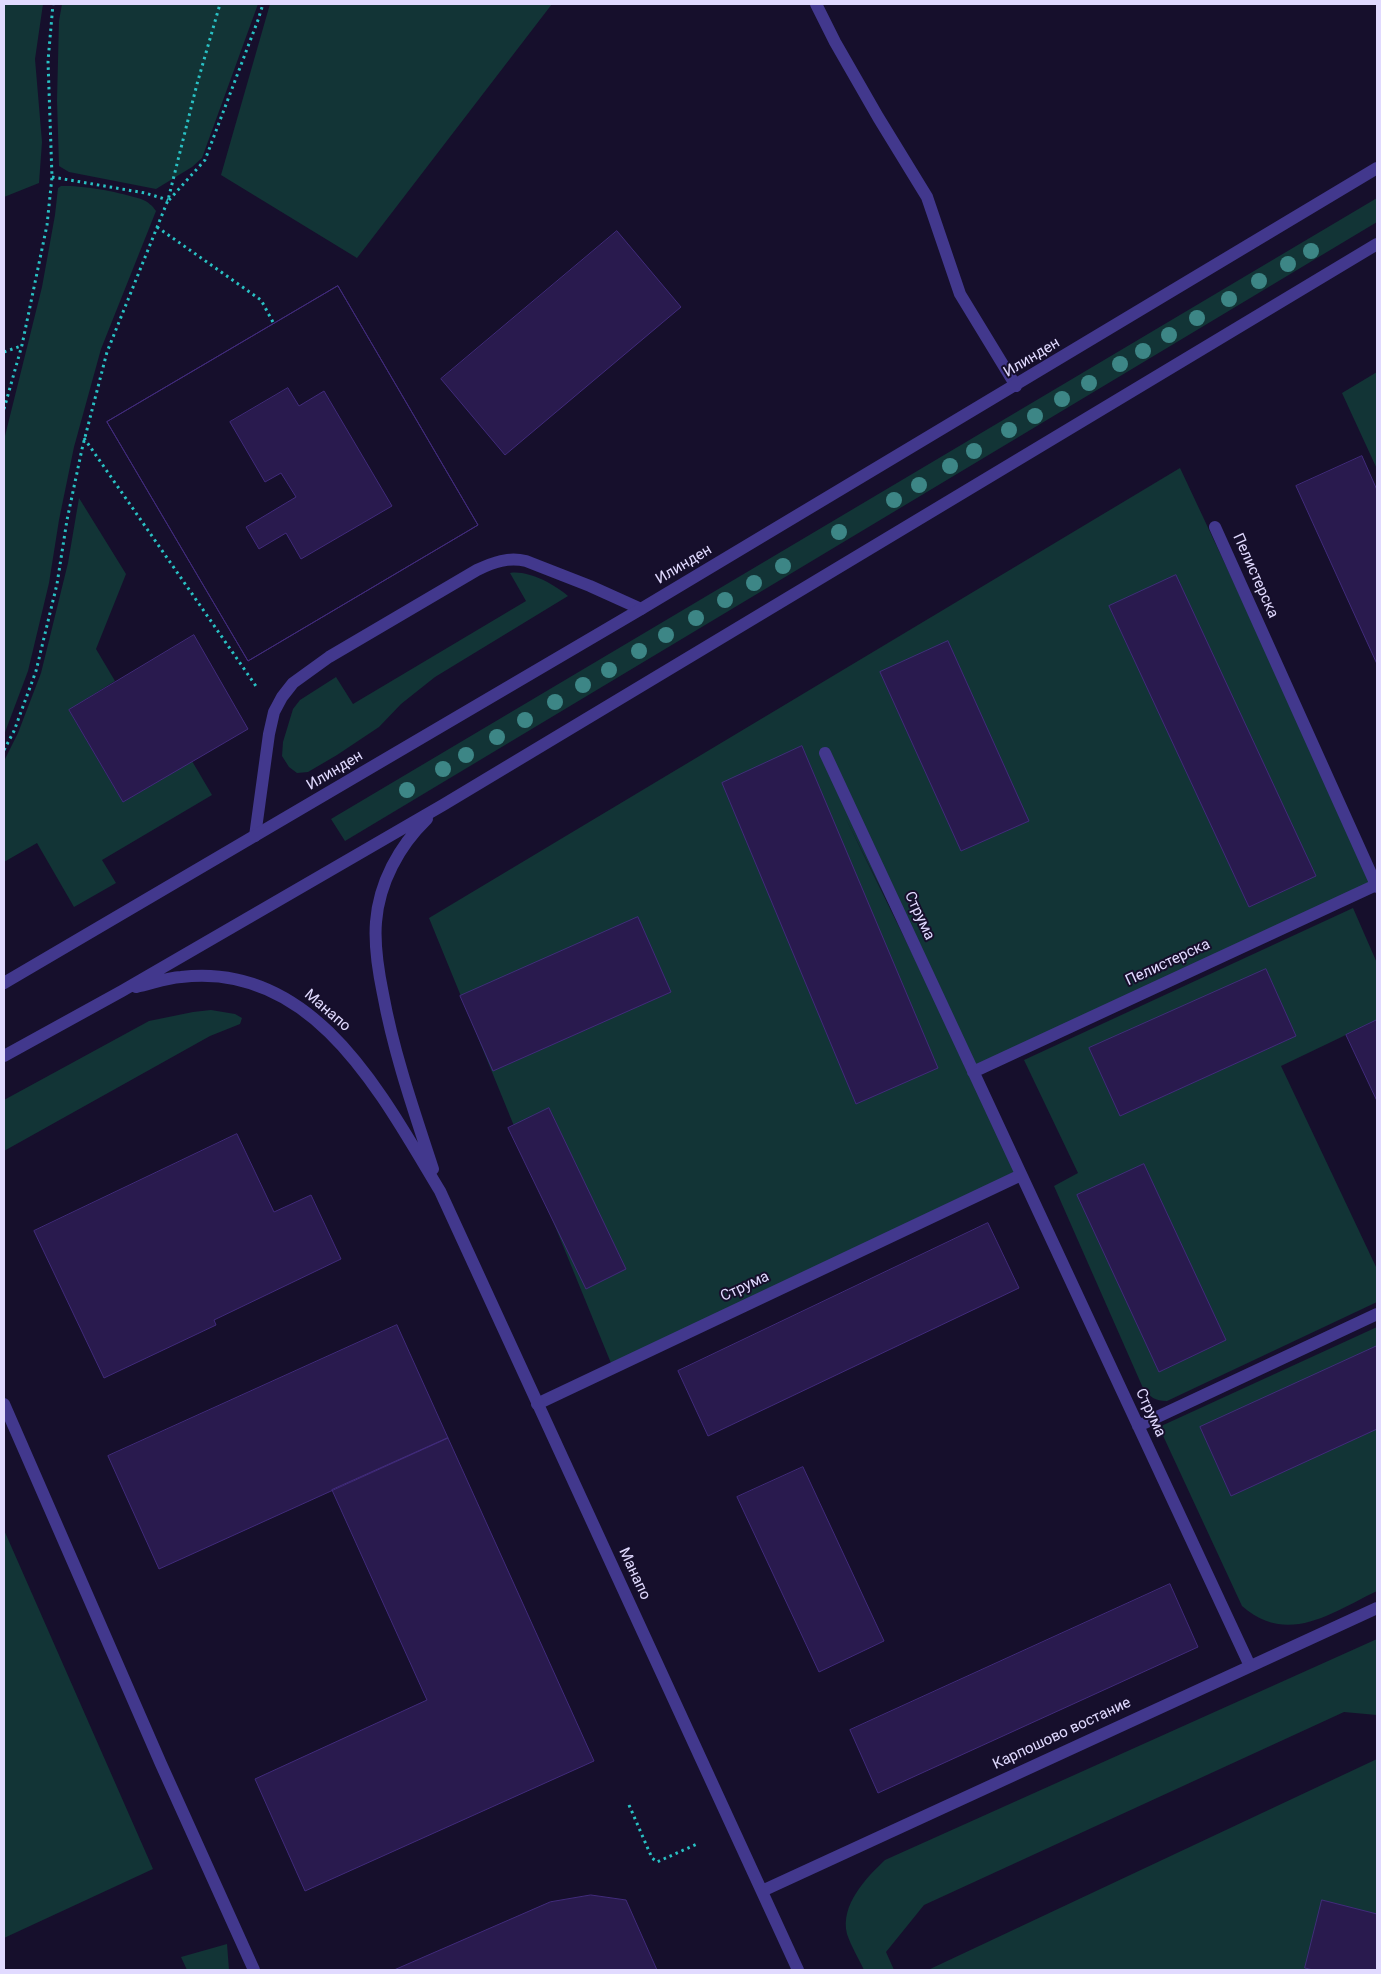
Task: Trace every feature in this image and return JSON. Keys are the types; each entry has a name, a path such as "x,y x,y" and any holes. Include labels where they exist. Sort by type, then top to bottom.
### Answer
{"street":[{"path":"816,4 835,42 878,117 927,197 960,294 1016,386"},
{"name":"Илинден","path":"4,983 641,609 1377,168"},
{"path":"4,1056 122,991 443,804 1377,244"},
{"name":"Пелистерска","path":"973,1072 1377,886 1215,527"},
{"path":"255,836 268,741 274,712 282,697 293,683 337,652 491,563 515,559 526,561 590,586 641,609"},
{"name":"Струма","path":"825,753 1250,1666"},
{"name":"Манапо","path":"443,804 409,838 396,857 387,876 376,921 375,934 379,973 391,1031 410,1098 440,1191 798,1970"},
{"name":"Манапо","path":"122,991 180,977 206,976 252,983 275,992 297,1005 334,1036 369,1079 440,1191"},
{"name":"Струма","path":"537,1404 1021,1175"},
{"path":"1138,1426 1377,1314"},
{"path":"4,1404 157,1755 254,1970"},
{"name":"Карпошово востание","path":"762,1891 1377,1608"}],"path":[{"path":"4,408 22,345 47,225 52,177 48,61 53,4"},
{"path":"4,750 14,732 36,671 57,584 67,520 84,438 107,352 168,200 220,4"},
{"path":"168,200 205,160 263,4"},
{"path":"52,177 145,193 168,200"},
{"path":"157,227 261,300 274,324"},
{"path":"4,352 22,345"},
{"path":"84,438 274,712"},
{"path":"629,1805 652,1858 657,1862 697,1844"}],"green space":[{"path":"4,4 43,4 35,59 42,142 39,183 4,197"},
{"path":"62,4 258,4 202,158 192,167 156,189 69,172 59,166 57,100 59,21"},
{"path":"270,4 552,4 357,258 221,175"},
{"path":"61,186 91,188 132,196 145,201 156,211 101,349 74,447 59,520 49,583 28,671 4,735 4,440 42,287 58,188"},
{"path":"1377,198 1377,222 345,841 331,819"},
{"path":"1377,372 1377,469 1342,393"},
{"path":"1180,468 1376,885 973,1072 846,819 1021,1175 613,1368 429,918"},
{"path":"79,498 126,574 96,649 115,681 69,710 123,802 192,761 212,795 102,860 116,883 74,907 37,843 4,862 4,761 18,733 41,673 68,563"},
{"path":"510,573 533,576 556,587 568,596 435,677 401,704 379,727 337,755 308,772 297,773 289,767 282,756 283,742 293,709 300,700 336,677 353,704 526,601"},
{"path":"1353,908 1377,963 1377,1020 1281,1066 1377,1269 1377,1302 1167,1401 1156,1399 1143,1388 1054,1186 1078,1173 1024,1060"},
{"path":"211,1010 235,1014 242,1018 240,1024 210,1036 4,1151 4,1100 149,1021"},
{"path":"1377,1327 1377,1591 1310,1622 1293,1625 1276,1624 1259,1618 1242,1606 1159,1427"},
{"path":"4,1530 153,1869 4,1938"},
{"path":"1377,1639 1377,1715 1344,1712 924,1905 886,1952 894,1970 864,1970 847,1934 847,1913 856,1893 885,1860"},
{"path":"1377,1759 1377,1970 928,1970"},
{"path":"227,1944 229,1970 187,1970 181,1957"}],"building":[{"path":"617,231 681,307 505,455 441,379"},
{"path":"338,286 478,525 248,661 107,422","holes":["288,388 299,406 324,391 392,506 301,559 286,533 259,549 246,527 296,497 281,473 265,482 230,422"]},
{"path":"338,286 478,525 248,661 107,422"},
{"path":"1362,456 1377,490 1377,664 1296,486"},
{"path":"1176,575 1316,876 1249,907 1109,606"},
{"path":"194,635 248,729 123,802 69,710"},
{"path":"948,641 1029,821 961,851 880,672"},
{"path":"802,746 938,1068 856,1104 722,783"},
{"path":"638,917 671,992 493,1071 460,996"},
{"path":"1266,969 1296,1036 1120,1116 1089,1048"},
{"path":"1377,1020 1377,1101 1346,1035"},
{"path":"549,1108 626,1269 586,1289 508,1128"},
{"path":"237,1134 274,1212 311,1195 341,1259 214,1320 216,1325 104,1378 34,1231"},
{"path":"1144,1164 1226,1340 1159,1372 1077,1195"},
{"path":"988,1223 1019,1288 708,1436 678,1371"},
{"path":"397,1325 448,1438 159,1569 108,1456"},
{"path":"1377,1346 1377,1429 1231,1496 1200,1427"},
{"path":"448,1438 594,1761 305,1891 255,1779 427,1700 332,1490"},
{"path":"803,1467 884,1641 819,1672 737,1497"},
{"path":"1170,1584 1198,1647 878,1793 850,1730"},
{"path":"591,1895 626,1900 657,1970 394,1970 550,1902"},
{"path":"1322,1900 1377,1914 1377,1970 1313,1970 1305,1968"}]}
